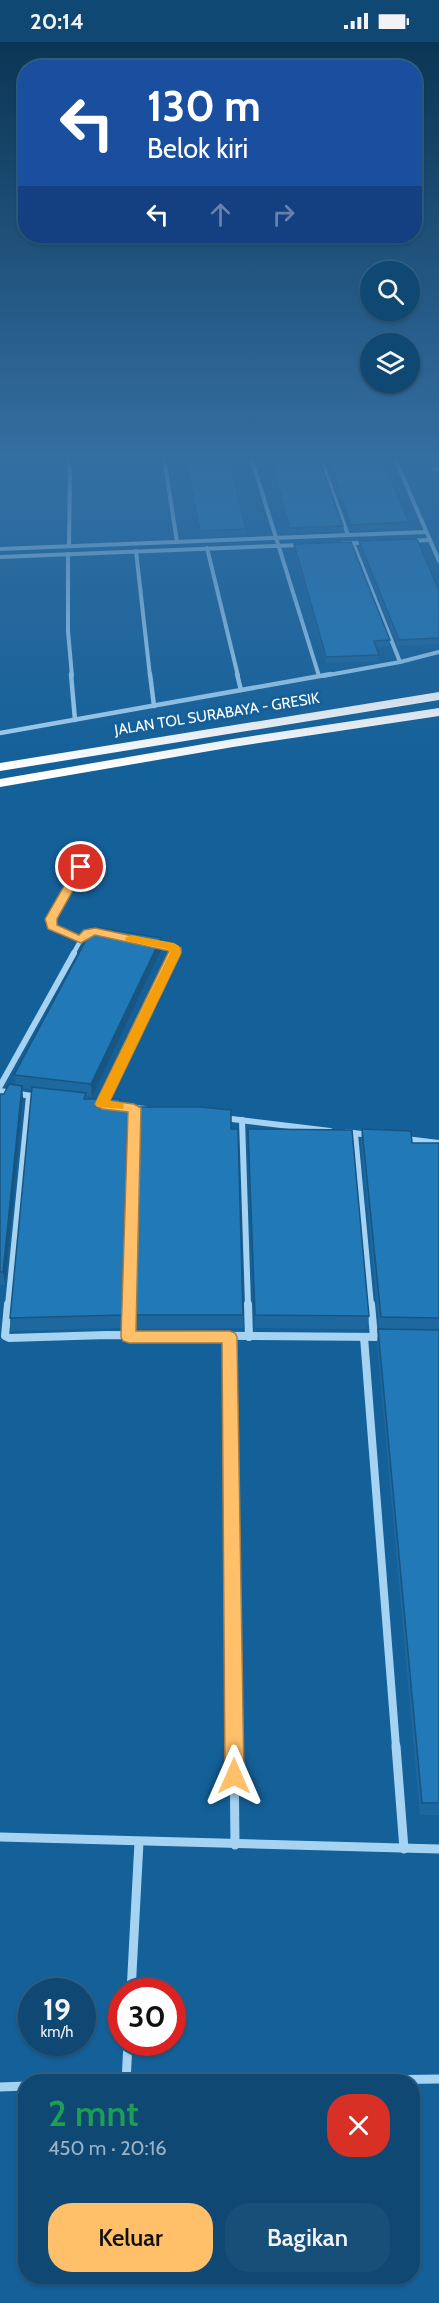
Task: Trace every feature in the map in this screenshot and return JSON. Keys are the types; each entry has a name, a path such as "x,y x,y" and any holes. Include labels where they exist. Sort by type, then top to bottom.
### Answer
{"highway":[{"name":"JALAN TOL SURABAYA - GRESIK","path":"0,767 439,696"},
{"name":"JALAN TOL SURABAYA - GRESIK","path":"0,783 222,745 439,712"}],"street":[{"path":"68,560 68,631 75,720"},
{"path":"137,560 154,706"},
{"path":"210,560 241,690"},
{"path":"281,560 319,676"},
{"path":"360,560 400,662"},
{"path":"0,734 400,662 439,652"},
{"path":"81,940 50,924 69,885 94,850"},
{"path":"0,1086 81,940 88,933 106,934"},
{"path":"102,1104 176,953 175,948 149,942"},
{"path":"0,1091 40,1097"},
{"path":"29,1096 5,1332 9,1338 396,1337"},
{"path":"92,1103 156,1111"},
{"path":"129,1337 134,1108"},
{"path":"221,1118 376,1136"},
{"path":"242,1120 249,1337"},
{"path":"356,1134 374,1337"},
{"path":"397,1138 439,1143"},
{"path":"0,1299 8,1299"},
{"path":"230,1337 235,1845"},
{"path":"364,1337 404,1849"},
{"path":"0,1837 439,1849"},
{"path":"132,1978 140,1842"},
{"path":"126,2074 127,2056"},
{"path":"420,2079 439,2079"},
{"path":"0,2087 18,2086"}],"building":[{"path":"298,560 358,560 390,640 374,641 379,655 326,657"},
{"path":"366,560 426,560 439,591 439,638 399,640"},
{"path":"93,927 161,938 91,1084 14,1075"},
{"path":"9,1084 22,1086 3,1272 0,1272 0,1094 4,1094"},
{"path":"32,1087 86,1093 84,1099 120,1099 119,1107 128,1107 122,1315 10,1318"},
{"path":"138,1107 200,1107 231,1110 231,1129 238,1129 243,1315 135,1315"},
{"path":"248,1129 352,1130 369,1316 255,1315"},
{"path":"362,1129 411,1131 412,1143 439,1143 439,1318 381,1317"},
{"path":"378,1329 439,1330 439,1803 422,1803"}],"slow traffic":[{"path":"118,1106 102,1104 176,953 175,948 170,946 131,938"}],"route":[{"path":"81,867 51,919 52,927 81,940 88,933 95,932 170,946 175,948 176,953 102,1104 134,1108 129,1337 230,1337 234,1776"}]}
